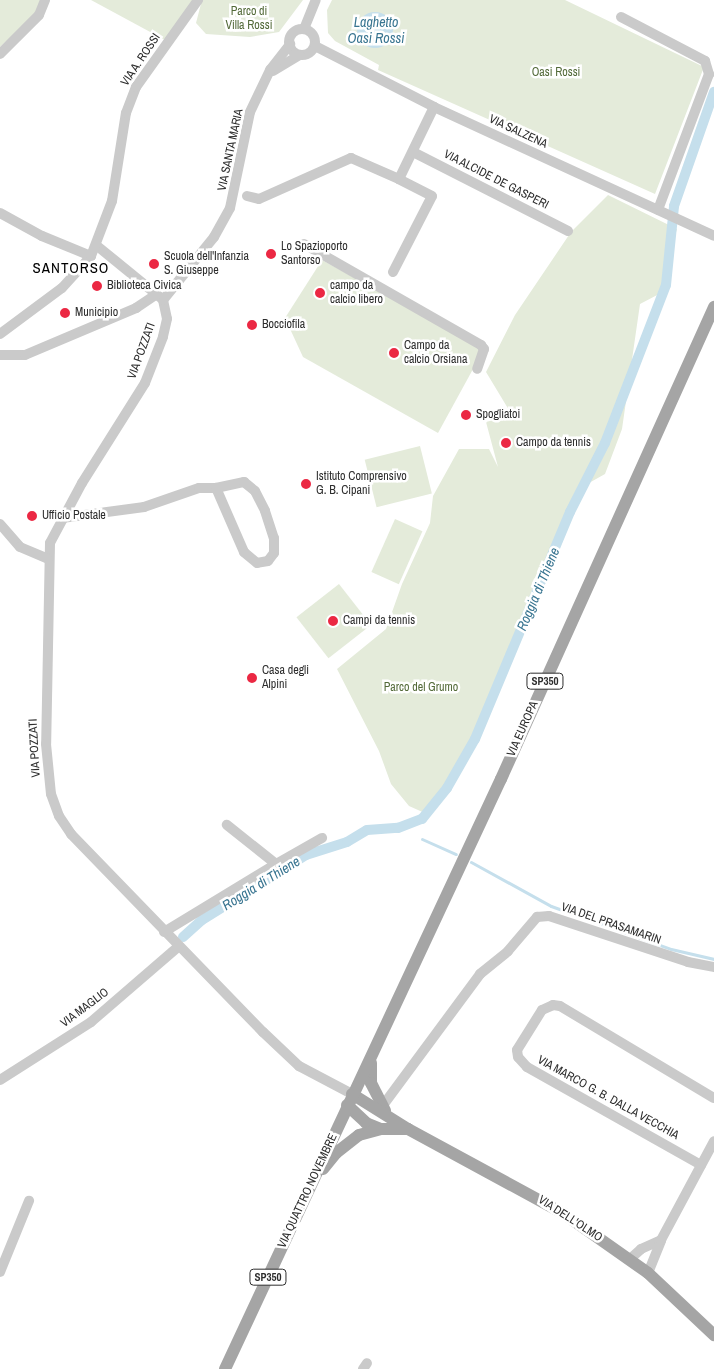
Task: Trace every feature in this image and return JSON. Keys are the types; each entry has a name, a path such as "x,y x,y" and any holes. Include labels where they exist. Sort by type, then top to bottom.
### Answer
{"main road":[{"name":"VIA EUROPA","path":"350,1099 501,779 714,307"},
{"name":"VIA DELL'OLMO","path":"372,1053 370,1076 381,1108 391,1118"},
{"name":"VIA DELL'OLMO","path":"350,1099 391,1118 563,1213 648,1273 714,1335"},
{"path":"350,1099 366,1123 381,1129"},
{"name":"VIA QUATTRO NOVEMBRE","path":"225,1369 350,1099"},
{"path":"310,1185 346,1144 359,1135 381,1129 408,1128"}],"street":[{"path":"0,54 39,15 45,0"},
{"name":"VIA A. ROSSI","path":"0,334 62,288 90,256 112,201 126,113 136,87 198,0"},
{"path":"304,29 316,0"},
{"path":"622,16 705,61 709,74 662,212"},
{"path":"268,74 300,54 310,53 315,46 313,34 304,29 293,32 290,44 300,54"},
{"name":"VIA SANTA MARIA","path":"0,355 25,355 160,297 214,237 230,208 250,112 268,74 290,44"},
{"name":"VIA SALZENA","path":"315,46 434,107 714,236"},
{"path":"399,179 434,107"},
{"name":"VIA ALCIDE DE GASPERI","path":"413,152 568,231"},
{"path":"248,196 260,199 351,158 432,196 393,272"},
{"path":"0,213 42,236 90,256"},
{"path":"304,244 481,345 483,357 477,368"},
{"path":"96,245 160,297"},
{"name":"VIA POZZATI","path":"160,297 167,319 163,337 145,383 62,518 50,543 48,559 46,744 51,794 59,816 72,834 178,947 299,1066 350,1099"},
{"path":"62,518 144,507 199,488 216,488 237,481 244,482 255,491 265,511 274,538 274,552 268,561 257,563 244,552 216,488"},
{"path":"0,524 20,546 48,559"},
{"path":"227,825 276,864"},
{"path":"164,932 322,838"},
{"name":"VIA DEL PRASAMARIN","path":"381,1108 480,974 508,951 537,917 548,916 688,962 714,967"},
{"name":"VIA MAGLIO","path":"0,1080 91,1022 178,947"},
{"name":"VIA MARCO G. B. DALLA VECCHIA","path":"700,1165 527,1067 518,1057 517,1050 542,1010 553,1004 560,1006 714,1098"},
{"path":"648,1273 661,1240 714,1141"},
{"path":"0,1272 29,1201"},
{"path":"630,1259 641,1248 661,1240"}],"green space":[{"path":"0,0 43,0 38,12 0,47"},
{"name":"Parco di Villa Rossi","path":"91,0 198,0 165,40"},
{"name":"Parco di Villa Rossi","path":"202,0 303,0 279,32 250,37 206,34 196,23"},
{"name":"Oasi Rossi","path":"332,0 565,0 704,67 655,194 378,70 379,65 335,41 328,33 327,10"},
{"name":"Parco del Grumo","path":"608,195 677,229 667,261 661,293 640,304 622,429 605,474 580,488 517,628 520,638 489,695 483,718 456,771 427,814 409,806 391,784 379,751 337,669 386,629 402,584 430,523 433,496 459,449 489,449 498,467 486,422 512,415 486,372 515,315 571,232"},
{"name":"Campo da calcio Orsiana","path":"322,260 484,349 438,433 303,357 285,318"},
{"path":"420,446 432,494 377,507 365,460"},
{"path":"395,519 422,531 399,584 371,572"},
{"name":"Campi da tennis","path":"339,584 371,625 328,658 296,617"}],"water":[{"name":"Laghetto Oasi Rossi","path":"375,12 388,17 393,30 388,43 375,48 362,43 357,30 362,17"}],"waterway":[{"name":"Roggia di Thiene","path":"183,937 202,920 306,855 347,842 367,830 398,828 422,819 447,788 475,739 570,512 605,443 666,285 674,206 714,92"},
{"path":"422,839 456,854"},
{"path":"471,862 551,906 671,949 714,959"}],"place":[{"name":"Lo Spazioporto Santorso","path":"271,254"},
{"name":"Scuola dell'Infanzia S. Giuseppe","path":"154,264"},
{"name":"Biblioteca Civica","path":"97,286"},
{"name":"campo da calcio libero","path":"320,293"},
{"name":"Municipio","path":"65,313"},
{"name":"Bocciofila","path":"252,325"},
{"name":"Campo da calcio Orsiana","path":"394,353"},
{"name":"Spogliatoi","path":"466,415"},
{"name":"Campo da tennis","path":"506,443"},
{"name":"Istituto Comprensivo G. B. Cipani","path":"306,484"},
{"name":"Ufficio Postale","path":"32,516"},
{"name":"Campi da tennis","path":"333,621"},
{"name":"Casa degli Alpini","path":"252,678"}],"district":[{"name":"SANTORSO","path":"71,268"}]}
